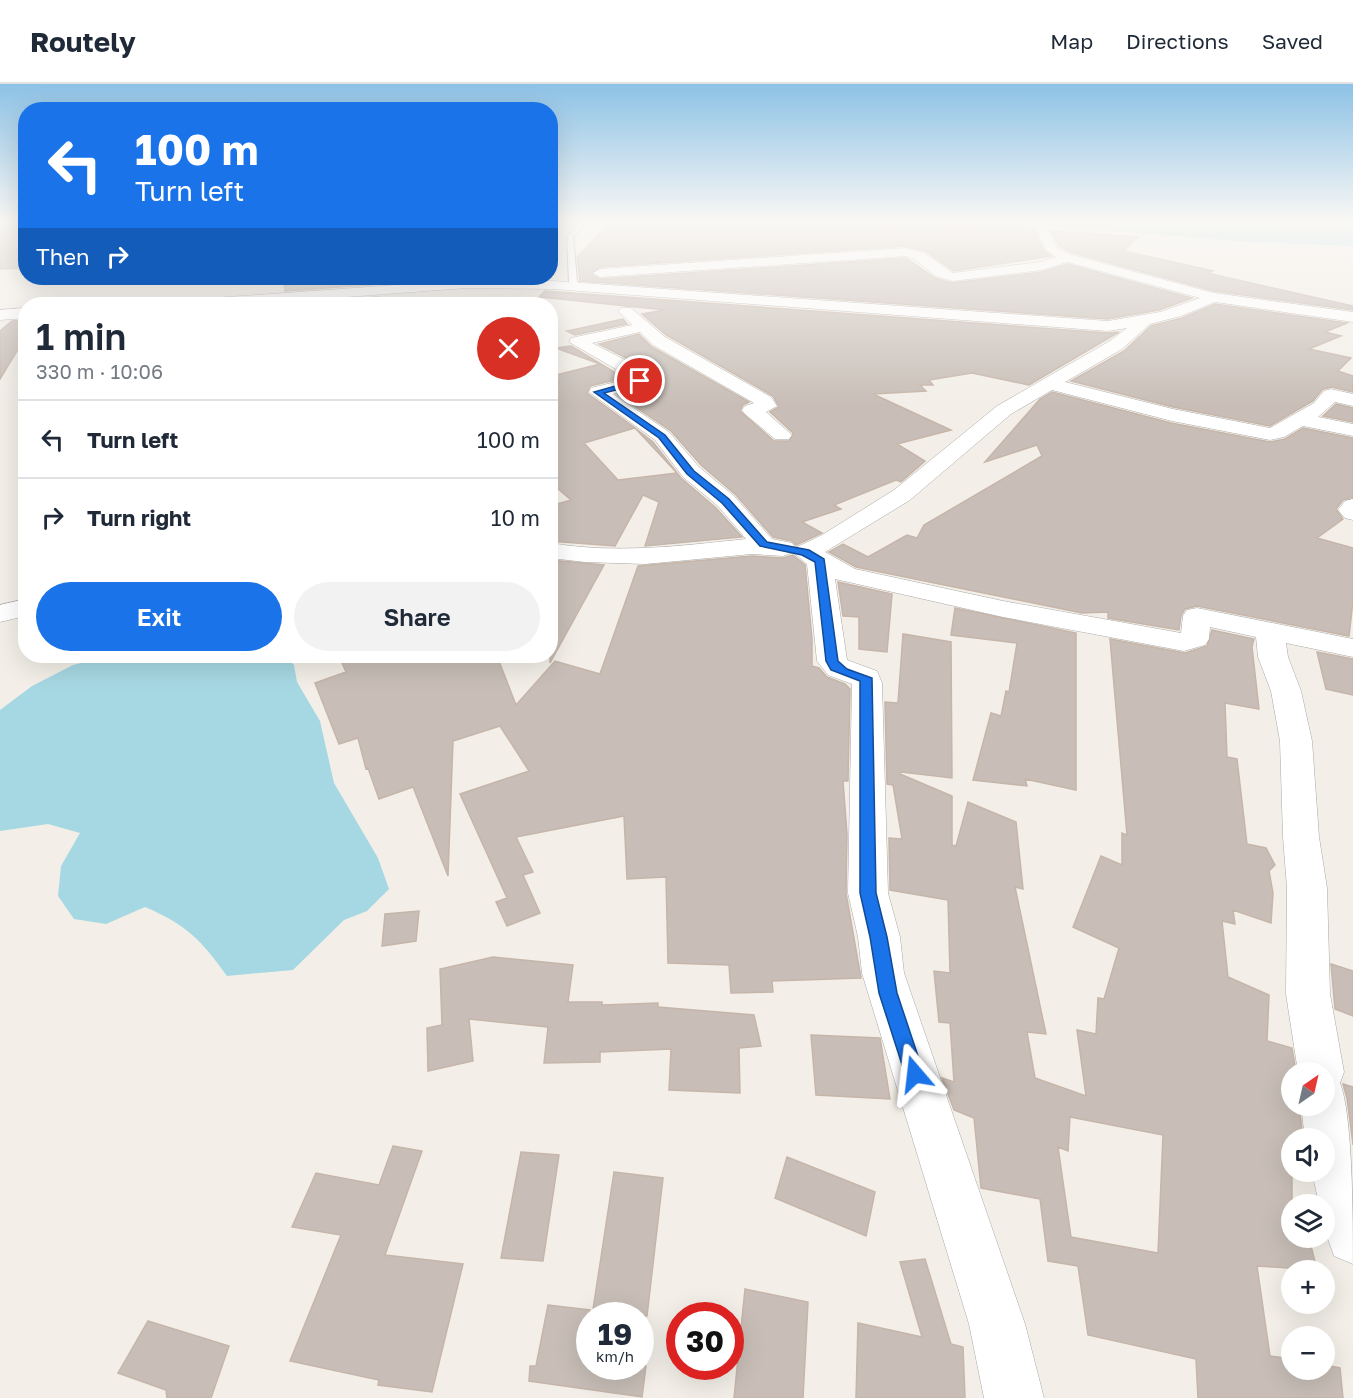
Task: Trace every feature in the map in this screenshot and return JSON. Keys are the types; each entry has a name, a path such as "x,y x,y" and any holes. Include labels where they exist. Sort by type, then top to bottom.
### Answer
{"street":[{"path":"581,282 621,292 1108,326 1144,322 1200,306 1213,297"},
{"path":"1158,282 1213,297 1353,317"},
{"path":"293,297 453,285"},
{"path":"621,292 625,310 659,341 764,401 767,406 752,410 782,435"},
{"path":"0,315 18,314"},
{"path":"813,556 831,540 902,495 1004,410 1116,345 1144,322"},
{"path":"642,327 577,342 627,368 640,381 598,392 662,436 691,472 726,501 763,544"},
{"path":"1052,384 1172,415 1270,434 1277,433 1321,407 1331,395 1353,400"},
{"path":"1299,419 1353,430"},
{"path":"1353,506 1350,510 1353,513"},
{"path":"558,551 633,556 697,553 763,544 813,556 834,570 856,578 1003,609 1184,642 1191,642 1195,639 1197,616 1353,648"},
{"path":"813,556 832,661 835,668 866,678 867,683 868,893 879,937 883,973 998,1324 1014,1398"},
{"path":"0,614 18,609"},
{"path":"1270,632 1273,657 1286,691 1296,741 1301,837 1308,888 1308,994 1319,1062"},
{"path":"1326,1116 1353,1237"}],"water":[{"path":"81,663 292,663 297,682 320,721 334,783 378,858 389,889 367,911 344,920 293,970 227,976 201,943 183,927 145,907 106,924 74,919 58,896 61,866 80,833 48,824 0,831 0,710 32,686"}],"building":[{"path":"598,282 1134,282 1192,298 1159,310 1108,319"},
{"path":"1182,282 1248,282 1353,306 1353,310 1214,291"},
{"path":"284,285 366,285 285,291"},
{"path":"545,291 1119,332 1029,385 972,373 929,380 933,385 920,385 926,391 873,394 951,430 897,444 925,461 901,482 896,480 834,505 841,509 802,522 822,533 796,545 792,541 773,537 736,495 701,465 671,431 618,395 647,387 651,381 634,362 599,344 639,334 652,347 749,402 743,405 740,411 774,441 789,441 793,433 770,412 779,407 773,396 666,335 642,314 665,310 558,299 558,297 539,297"},
{"path":"1215,304 1347,323 1325,332 1341,336 1309,349 1351,358 1338,371 1353,376 1353,392 1332,387 1323,389 1313,401 1270,426 1173,407 1071,381 1124,351 1151,326 1182,318"},
{"path":"623,319 627,324 575,335 567,331"},
{"path":"12,321 18,321 18,349 0,379 0,331"},
{"path":"571,346 624,378 590,386 587,393 635,428 653,442 681,478 716,508 742,537 645,546 659,502 643,495 615,546 558,542 558,504 571,500 558,489 558,383 560,382 558,374 600,364 558,348","holes":["635,428 677,473 618,480 584,443"]},
{"path":"1052,392 1171,423 1270,442 1285,439 1303,428 1353,438 1353,497 1343,500 1336,509 1343,519 1317,538 1353,548 1353,601 1349,636 1197,606 1185,609 1181,616 1179,630 1108,618 1108,612 1082,613 856,567 829,552 843,544 868,557 907,535 917,538 924,525 1042,456 1037,445 985,462 1040,399"},
{"path":"1336,404 1353,408 1353,422 1323,416"},
{"path":"793,555 805,565 812,639 812,666 819,668 827,677 845,684 850,689 848,781 843,781 847,834 846,893 861,978 772,981 773,992 731,993 729,965 668,963 666,877 627,879 624,816 516,837 533,872 523,875 540,913 507,926 496,902 507,898 460,794 529,771 500,726 453,741 448,876 413,787 379,799 368,768 366,769 358,738 339,744 315,683 346,672 342,663 500,663 516,705 553,663 558,662 600,674 638,566 752,556 783,558"},
{"path":"558,561 604,565 558,648"},
{"path":"838,582 892,594 887,652 859,649 859,617 843,616"},
{"path":"955,608 1076,633 1076,790 1025,779 1027,786 973,780 991,713 1001,716 1006,691 1009,692 1017,643 951,635"},
{"path":"1212,630 1254,639 1252,647 1259,709 1225,703 1227,757 1237,759 1247,844 1266,848 1275,865 1269,871 1273,893 1271,923 1233,910 1235,924 1222,921 1228,977 1269,995 1267,1041 1292,1048 1294,1062 1281,1062 1281,1116 1300,1116 1302,1128 1281,1128 1281,1182 1292,1182 1292,1194 1281,1194 1281,1248 1312,1248 1314,1260 1281,1260 1281,1268 1257,1266 1270,1356 1281,1358 1281,1380 1335,1380 1335,1367 1340,1368 1343,1398 1198,1398 1196,1359 1088,1335 1078,1266 1048,1261 1040,1199 981,1188 974,1118 954,1110 942,1078 954,1082 950,1023 939,1022 934,971 950,973 948,900 890,890 889,838 902,839 893,785 887,784 885,702 898,703 903,634 951,642 952,778 901,772 900,774 952,796 952,845 956,846 968,802 1016,822 1023,889 1015,887 1046,1034 1027,1032 1035,1078 1086,1096 1077,1030 1096,1034 1098,998 1104,999 1119,948 1073,927 1101,856 1122,865 1122,833 1127,835 1110,639 1185,653 1207,646","holes":["1070,1117 1163,1135 1158,1253 1071,1237 1058,1147 1068,1151"]},
{"path":"1317,652 1353,659 1353,695 1326,689"},
{"path":"419,911 416,941 382,946 385,914"},
{"path":"493,957 573,965 568,1002 602,1002 602,1005 658,1003 658,1007 754,1015 761,1046 739,1048 740,1093 669,1090 671,1049 600,1052 600,1062 544,1063 548,1027 469,1019 473,1061 428,1071 427,1028 442,1025 440,969"},
{"path":"1331,964 1353,971 1353,1016 1335,1009"},
{"path":"811,1035 880,1038 890,1099 816,1095"},
{"path":"1343,1084 1353,1087 1353,1145 1347,1098"},
{"path":"393,1146 422,1151 385,1255 463,1264 432,1392 378,1385 379,1380 290,1361 341,1235 292,1227 316,1173 379,1185"},
{"path":"521,1152 559,1155 543,1261 501,1258"},
{"path":"787,1157 875,1192 866,1236 775,1198"},
{"path":"614,1172 663,1178 649,1302 594,1302"},
{"path":"925,1259 951,1344 963,1347 965,1398 856,1398 858,1323 922,1337 900,1262"},
{"path":"745,1289 808,1302 803,1398 734,1398 736,1380 744,1380"},
{"path":"548,1305 576,1308 576,1380 644,1380 642,1397 529,1381 530,1366 536,1366"},
{"path":"148,1321 229,1346 211,1398 167,1398 166,1390 118,1373"}],"route":[{"path":"640,381 598,392 662,436 691,472 726,501 763,544 805,552 820,561 832,661 835,668 866,678 867,683 868,893 879,937 888,993 915,1074"}]}
